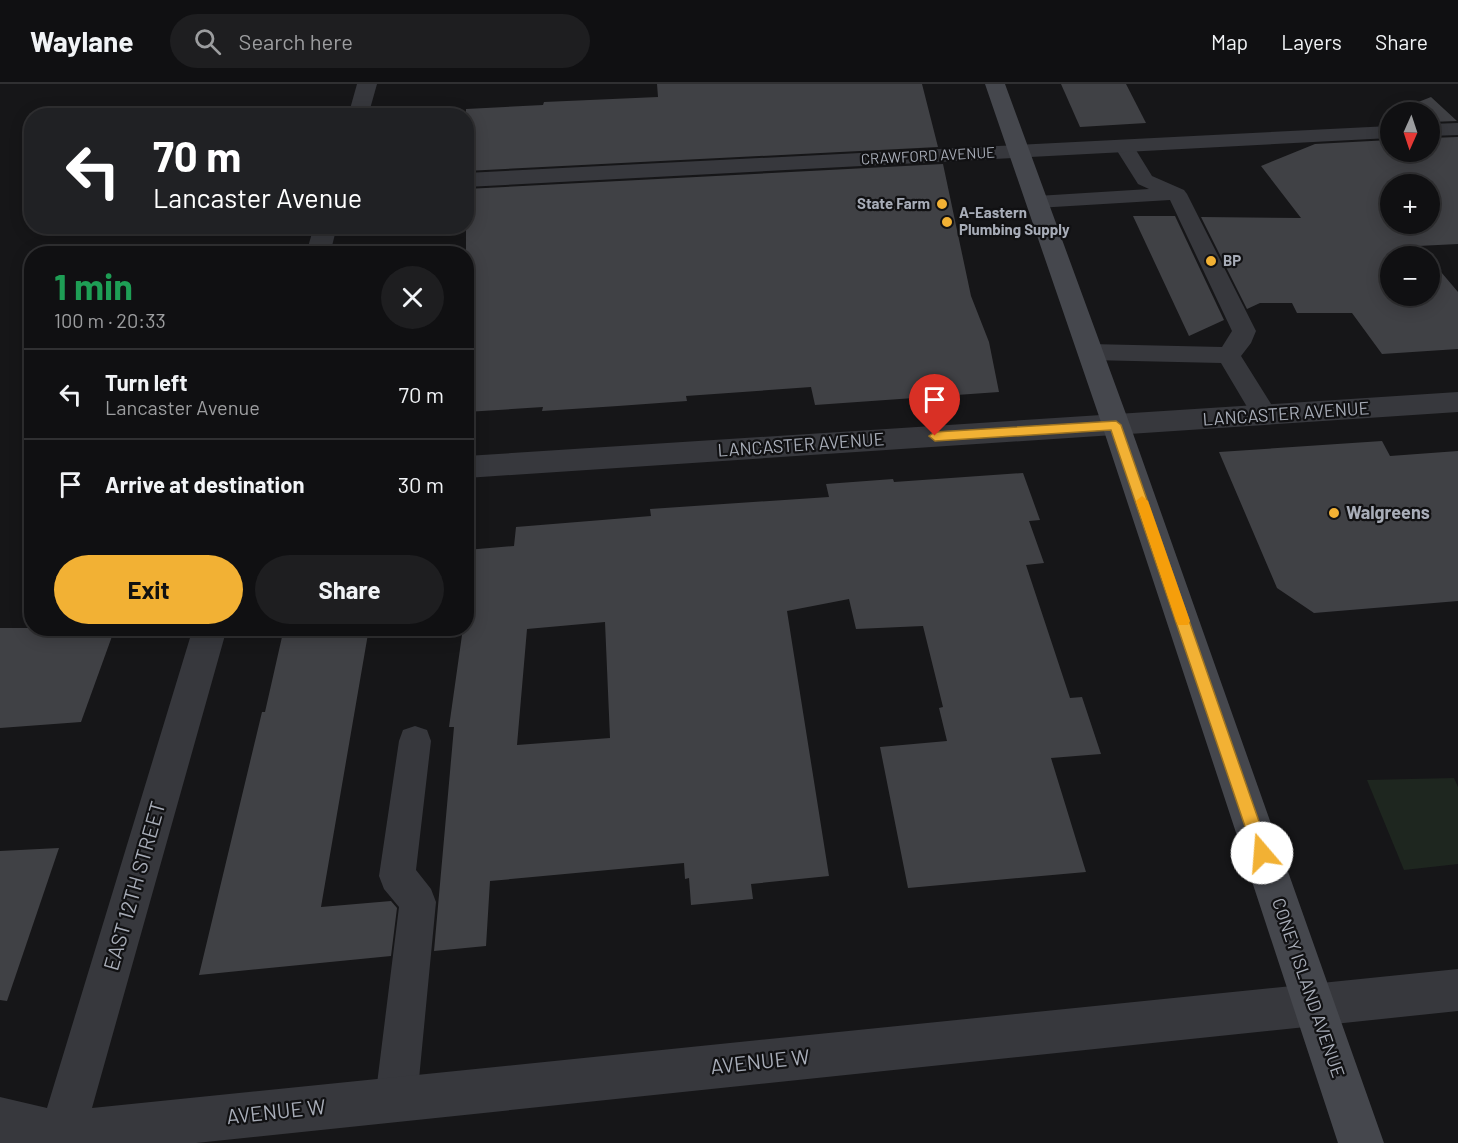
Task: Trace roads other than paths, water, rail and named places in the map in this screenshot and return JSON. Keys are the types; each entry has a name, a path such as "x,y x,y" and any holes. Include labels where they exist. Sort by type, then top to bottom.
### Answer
{"main road":[{"name":"CONEY ISLAND AVENUE","path":"995,84 1116,425 1361,1143"}],"street":[{"path":"360,108 367,84"},
{"path":"1440,130 1458,129"},
{"name":"CRAWFORD AVENUE","path":"474,180 1380,133"},
{"name":"LANCASTER AVENUE","path":"474,466 1458,402"},
{"name":"EAST 12TH STREET","path":"53,1140 208,636"},
{"name":"AVENUE W","path":"0,1120 53,1140 396,1100 1458,990"}],"lane":[{"path":"1089,352 1228,355 1239,343 1244,331 1177,194 1145,180 1124,146"},
{"path":"1037,202 1177,194"},
{"path":"1228,355 1265,415"},
{"path":"396,1100 418,902 397,876 415,741"}],"place":[{"name":"State Farm","path":"942,204"},
{"name":"A-Eastern Plumbing Supply","path":"947,222"},
{"name":"BP","path":"1211,261"},
{"name":"Walgreens","path":"1334,513"}]}
